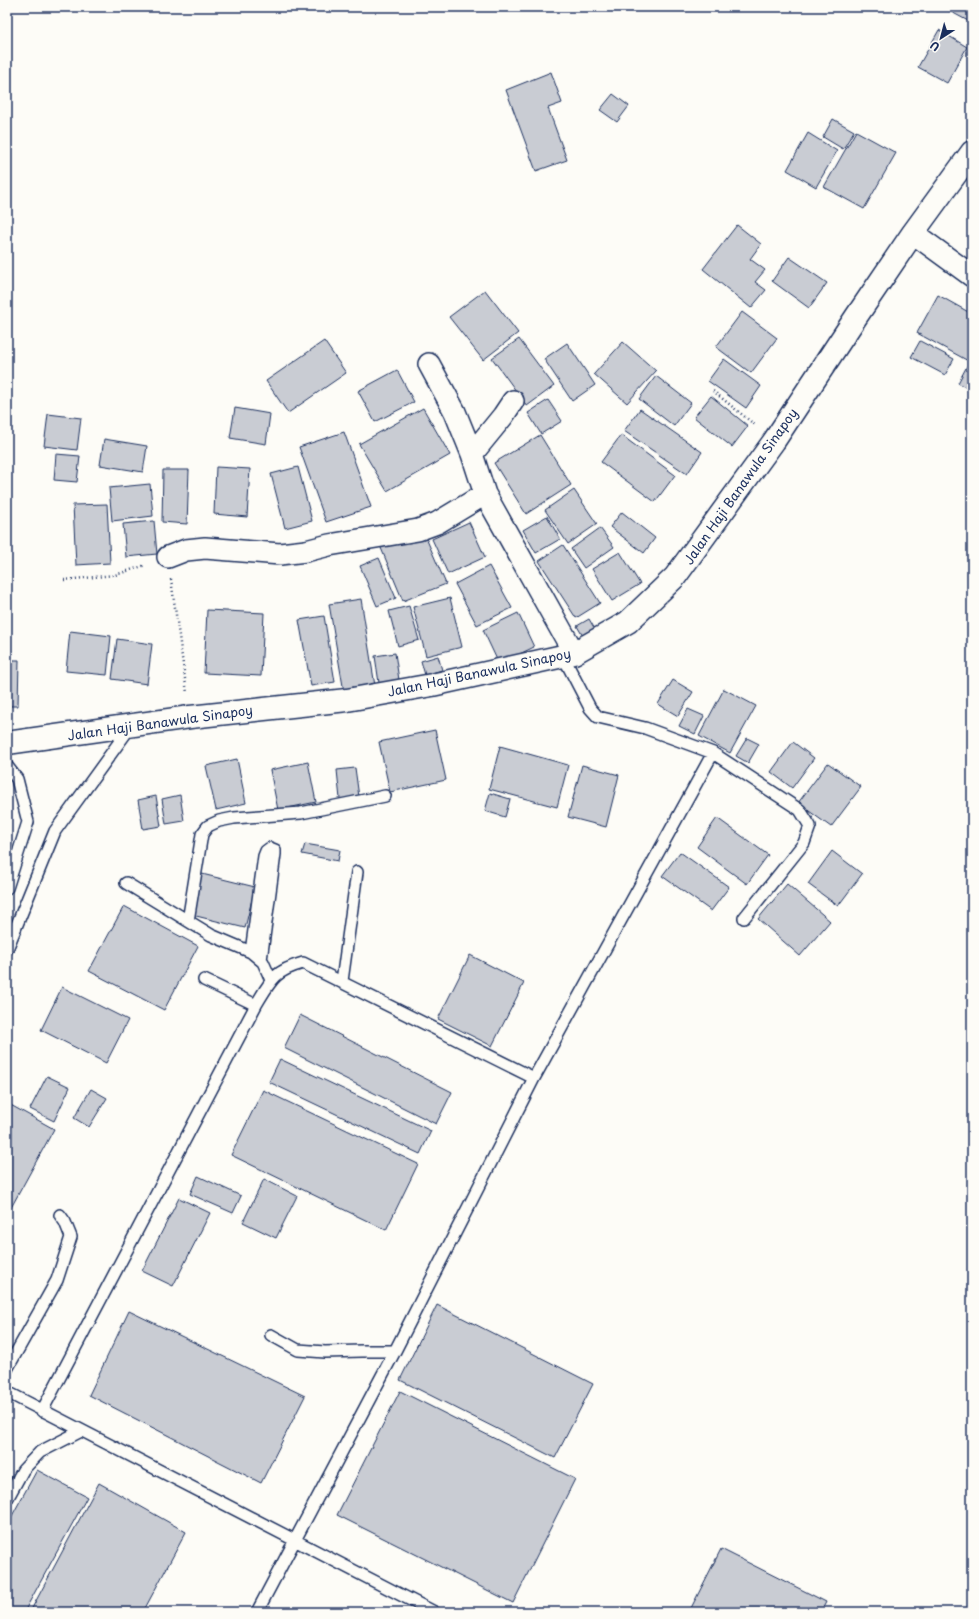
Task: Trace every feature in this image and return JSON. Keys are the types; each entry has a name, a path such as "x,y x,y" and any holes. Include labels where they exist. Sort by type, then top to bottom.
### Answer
{"highway":[{"name":"Jalan Haji Banawula Sinapoy","path":"7,743 190,717 347,700 432,685 569,655 628,622 675,577 774,441 913,233 972,152"}],"street":[{"path":"913,233 972,276"},
{"path":"429,364 455,412 472,454 484,494 569,655"},
{"path":"472,454 503,416 513,401"},
{"path":"168,557 186,550 205,548 280,554 306,551 328,545 418,530 437,523 484,494"}],"lane":[{"path":"569,655 590,708 598,717 645,728 713,753 800,810 810,826 804,843 744,918"},
{"path":"7,949 56,831 131,726"},
{"path":"257,1612 395,1352 534,1078 713,753"},
{"path":"7,766 17,779 28,822 7,888"},
{"path":"188,921 202,834 208,826 219,821 234,818 301,813 385,796"},
{"path":"251,952 261,917 275,854 275,850 270,848 266,851 264,856 261,917 260,960"},
{"path":"342,981 357,872"},
{"path":"126,883 212,935 251,952 263,962 271,980"},
{"path":"42,1411 256,1006 271,980 287,968 303,963 342,981 534,1078"},
{"path":"204,980 256,1006"},
{"path":"7,1369 57,1280 71,1237 65,1222 60,1215"},
{"path":"271,1335 298,1350 395,1352"},
{"path":"7,1392 434,1612"},
{"path":"8,1495 23,1470 40,1452 81,1430"}],"path":[{"path":"714,391 774,441"},
{"path":"64,580 115,575 168,557 190,717"}],"building":[{"path":"942,7 972,7 972,18 970,22"},
{"path":"939,30 967,47 947,83 918,67"},
{"path":"551,72 562,103 548,108 567,160 536,171 506,90"},
{"path":"613,94 629,106 617,122 600,110"},
{"path":"833,119 854,131 843,149 823,137"},
{"path":"856,131 896,153 864,209 824,187"},
{"path":"808,133 837,151 816,187 787,170"},
{"path":"737,225 761,244 750,259 765,270 755,282 766,290 751,308 703,269"},
{"path":"789,257 827,283 809,308 772,281"},
{"path":"485,290 518,333 483,360 449,317"},
{"path":"938,295 972,314 972,363 917,333"},
{"path":"742,312 777,338 751,373 716,347"},
{"path":"519,339 554,386 527,406 492,358"},
{"path":"324,341 346,373 288,413 266,381"},
{"path":"920,341 954,359 945,375 911,357"},
{"path":"623,342 656,371 627,403 594,374"},
{"path":"567,343 595,385 572,401 544,359"},
{"path":"724,359 761,386 746,408 708,381"},
{"path":"967,366 972,369 972,391 958,383"},
{"path":"397,370 414,402 375,422 358,391"},
{"path":"656,376 691,403 674,426 639,399"},
{"path":"711,396 748,426 732,447 694,417"},
{"path":"548,400 562,421 541,434 528,413"},
{"path":"235,408 270,414 266,444 230,438"},
{"path":"423,408 450,455 387,491 359,444"},
{"path":"640,409 702,452 687,474 624,431"},
{"path":"48,414 81,418 77,450 44,446"},
{"path":"344,432 371,507 326,522 299,447"},
{"path":"540,435 571,485 526,514 494,463"},
{"path":"621,435 675,475 655,502 601,462"},
{"path":"104,439 147,446 143,472 100,465"},
{"path":"56,454 80,456 77,482 54,480"},
{"path":"216,467 250,469 247,517 214,514"},
{"path":"298,467 312,521 285,528 271,474"},
{"path":"163,470 189,470 187,524 162,522"},
{"path":"150,484 153,516 112,521 109,488"},
{"path":"574,490 597,524 568,544 545,510"},
{"path":"107,504 110,563 76,565 73,505"},
{"path":"622,512 655,538 644,553 610,527"},
{"path":"547,516 560,539 536,553 523,530"},
{"path":"154,521 157,554 126,557 123,524"},
{"path":"469,522 485,557 448,574 432,539"},
{"path":"600,528 614,547 584,568 571,549"},
{"path":"423,531 446,584 403,601 381,548"},
{"path":"563,545 600,603 576,618 539,561"},
{"path":"620,552 640,584 612,601 592,569"},
{"path":"379,558 396,598 377,606 360,566"},
{"path":"489,566 512,608 477,625 455,584"},
{"path":"450,598 462,647 426,656 413,607"},
{"path":"361,599 375,686 344,692 329,604"},
{"path":"409,606 419,640 398,646 389,611"},
{"path":"207,610 264,613 261,676 204,673"},
{"path":"518,613 534,647 499,664 483,630"},
{"path":"324,616 335,682 311,686 299,620"},
{"path":"589,619 596,631 584,638 577,626"},
{"path":"70,631 111,636 107,675 66,671"},
{"path":"117,639 152,644 147,684 112,679"},
{"path":"395,653 399,680 379,683 375,656"},
{"path":"438,656 442,670 425,675 421,661"},
{"path":"7,660 19,660 18,706 7,706"},
{"path":"673,680 693,692 678,716 658,704"},
{"path":"724,689 756,706 730,753 699,736"},
{"path":"688,709 704,716 695,734 679,726"},
{"path":"435,730 446,780 390,792 379,742"},
{"path":"747,738 759,744 748,763 736,756"},
{"path":"793,742 814,758 792,788 771,772"},
{"path":"500,746 568,765 557,807 489,789"},
{"path":"237,759 246,803 216,810 206,766"},
{"path":"308,762 316,802 278,810 270,770"},
{"path":"828,763 861,787 831,827 798,803"},
{"path":"582,765 619,775 606,827 568,817"},
{"path":"355,768 359,797 340,799 337,770"},
{"path":"490,793 510,799 505,817 485,811"},
{"path":"180,795 184,821 166,824 162,799"},
{"path":"156,796 161,826 143,829 138,800"},
{"path":"717,818 768,855 747,884 697,847"},
{"path":"305,844 340,850 338,861 302,854"},
{"path":"832,851 862,874 838,906 808,884"},
{"path":"680,852 729,887 711,911 662,876"},
{"path":"202,874 255,887 245,928 192,915"},
{"path":"787,884 830,921 800,956 758,919"},
{"path":"124,906 198,946 164,1010 89,971"},
{"path":"470,955 524,983 492,1046 438,1019"},
{"path":"62,987 128,1020 106,1063 41,1030"},
{"path":"300,1015 452,1092 436,1124 284,1048"},
{"path":"280,1059 431,1131 420,1154 269,1082"},
{"path":"47,1076 70,1087 54,1121 30,1109"},
{"path":"91,1089 107,1098 89,1127 74,1118"},
{"path":"263,1090 418,1164 386,1230 231,1155"},
{"path":"7,1103 54,1129 7,1215"},
{"path":"198,1176 241,1196 233,1213 190,1194"},
{"path":"264,1179 297,1196 276,1238 243,1222"},
{"path":"179,1198 210,1213 173,1286 142,1271"},
{"path":"437,1305 593,1384 555,1458 400,1380"},
{"path":"129,1311 305,1396 261,1483 89,1395"},
{"path":"400,1391 575,1479 513,1603 337,1515"},
{"path":"37,1470 87,1497 24,1612 7,1612 7,1525"},
{"path":"99,1483 186,1532 143,1612 30,1612"},
{"path":"721,1549 826,1602 821,1612 689,1612"}]}
